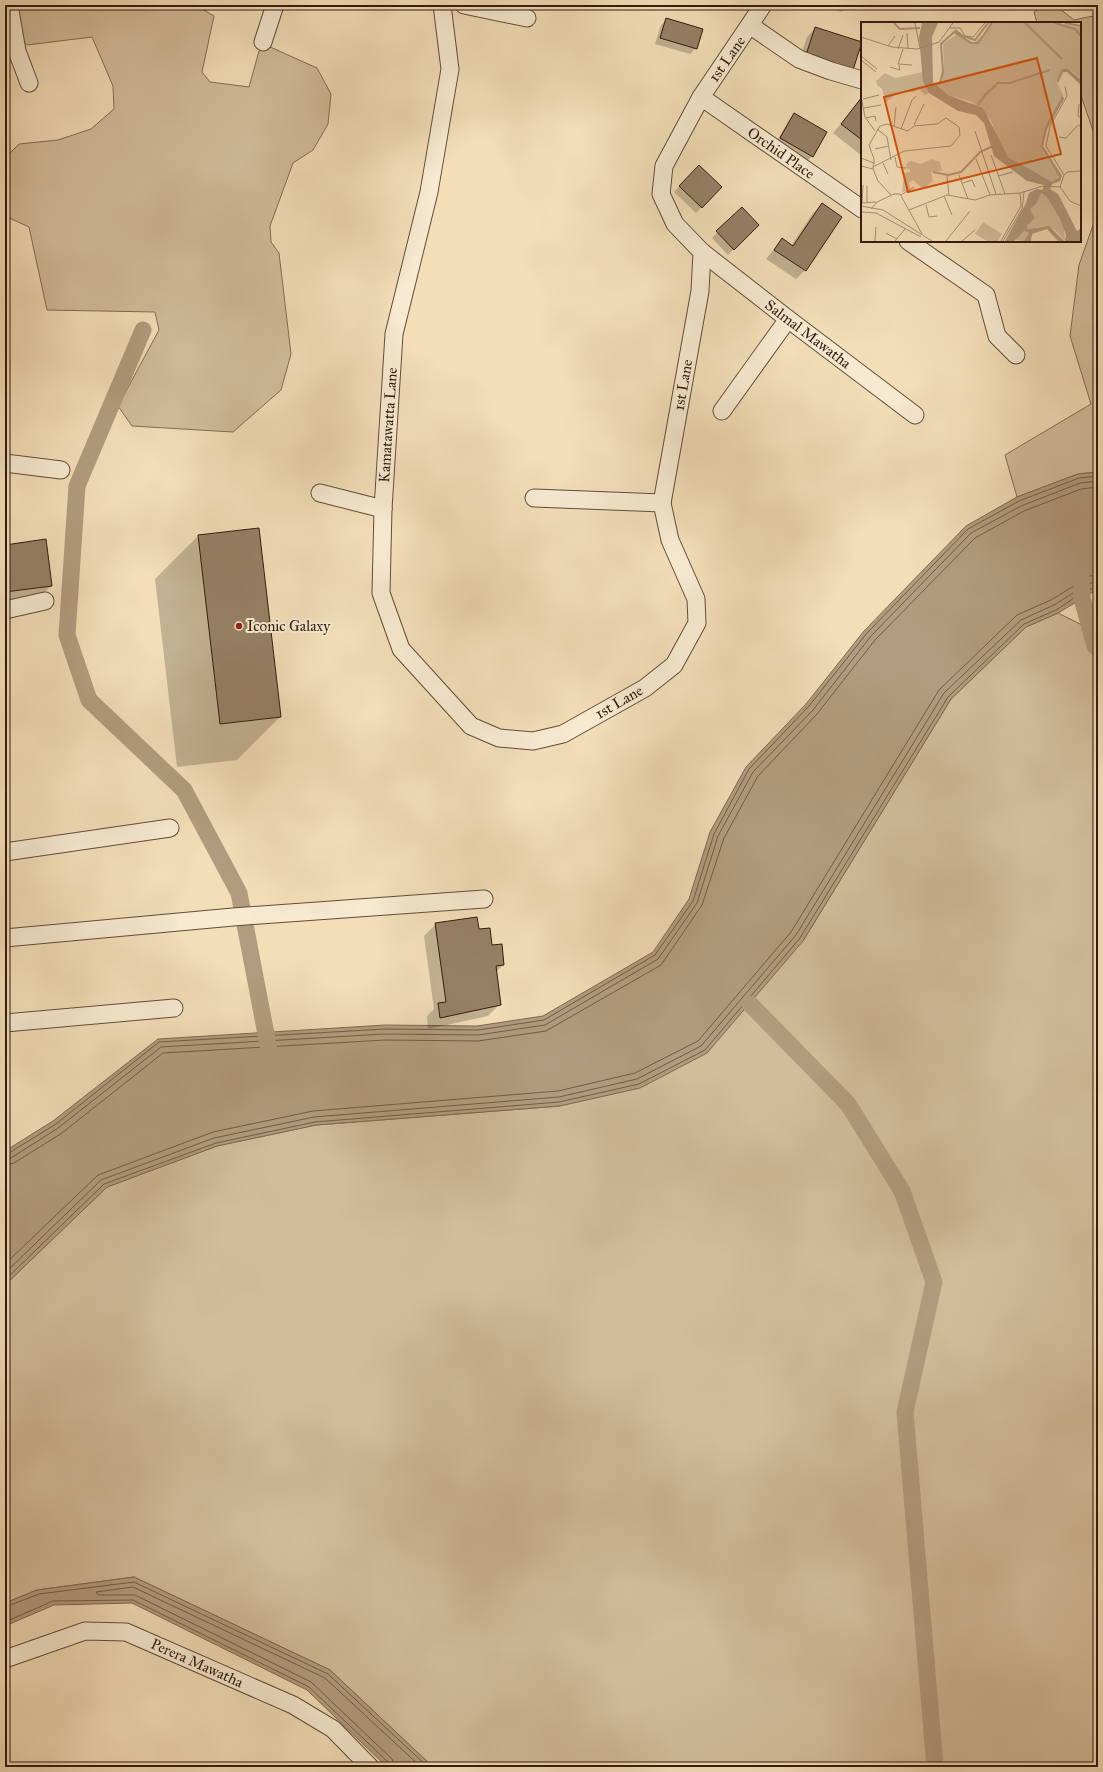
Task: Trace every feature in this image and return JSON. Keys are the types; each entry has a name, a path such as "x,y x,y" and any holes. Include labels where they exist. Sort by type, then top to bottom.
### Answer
{"street":[{"path":"9,5 16,51 29,83"},
{"path":"263,42 275,5"},
{"name":"Kamatawatta Lane","path":"442,5 450,69 429,192 394,334 383,509 381,593 402,649 471,726 499,738 532,741 563,734"},
{"path":"464,5 527,18"},
{"name":"1st Lane","path":"563,734 646,688 674,665 697,623 696,599 670,540 662,504 700,291 702,252 675,224 661,194 664,166 701,97 763,5"},
{"path":"750,26 799,58 831,71 861,80"},
{"name":"Orchid Place","path":"701,97 861,208"},
{"path":"909,242 986,295 997,336 1016,355"},
{"name":"Salmal Mawatha","path":"702,252 915,415"},
{"path":"722,411 788,319"},
{"path":"5,463 61,470"},
{"path":"320,492 383,509"},
{"path":"534,498 662,504"},
{"path":"5,610 45,601"},
{"path":"5,852 170,828"},
{"path":"5,938 233,918 484,899"},
{"path":"5,1023 174,1008"},
{"name":"Perera Mawatha","path":"5,1659 84,1631 126,1632 293,1705 333,1729 370,1767"}],"shaded area":[{"path":"11,5 195,5 214,16 202,72 210,82 249,87 259,51 268,46 317,68 331,94 328,124 313,150 293,163 270,226 271,242 279,253 291,354 281,390 233,432 132,426 118,406 159,330 155,312 47,310 29,227 5,216 5,158 19,144 58,140 91,129 114,109 113,86 92,37 27,45 9,27"},
{"path":"1045,5 1055,5 1074,20 1098,15 1098,145 1081,96 1081,22 1037,22 1034,12"},
{"path":"1098,211 1098,472 1078,474 1017,497 1005,455 1091,404 1070,336 1079,265"},
{"path":"1058,613 1098,633 1098,1767 433,1767 330,1670 134,1577 37,1590 5,1603 5,1285 107,1187 217,1146 316,1125 560,1106 803,941 951,699 1026,627"}],"water":[{"path":"1098,472 1098,589 1058,613 1026,627 951,699 803,941 707,1053 640,1088 560,1106 316,1125 217,1146 107,1187 5,1285 5,1151 53,1121 158,1039 385,1025 477,1026 543,1016 653,952 689,899 710,832 746,767 806,704 864,631 966,526 1017,497 1078,474"},
{"path":"134,1577 330,1670 433,1767 387,1767 307,1690 132,1603 54,1605 5,1626 5,1603 37,1590"}],"building":[{"path":"666,18 703,29 697,49 660,38"},
{"path":"815,27 861,42 853,70 806,55"},
{"path":"861,98 861,139 841,124"},
{"path":"794,113 827,132 813,157 780,138"},
{"path":"699,165 722,187 702,208 679,186"},
{"path":"822,203 842,217 806,271 774,250 782,238 793,246"},
{"path":"742,207 759,225 734,250 716,231"},
{"name":"Iconic Galaxy","path":"259,528 281,717 220,724 198,535"},
{"path":"46,539 52,586 5,592 5,545"},
{"path":"477,917 479,929 490,928 492,945 502,944 504,965 496,966 501,1005 440,1018 438,1003 446,1002 435,923"}],"waterway":[{"path":"143,330 77,486 67,635 89,700 184,790 239,893 270,1055"},
{"path":"1081,575 1082,598 1095,646 1098,648"},
{"path":"750,1004 848,1104 902,1191 934,1282 905,1412 935,1767"}],"place":[{"name":"Iconic Galaxy","path":"239,626"}]}
